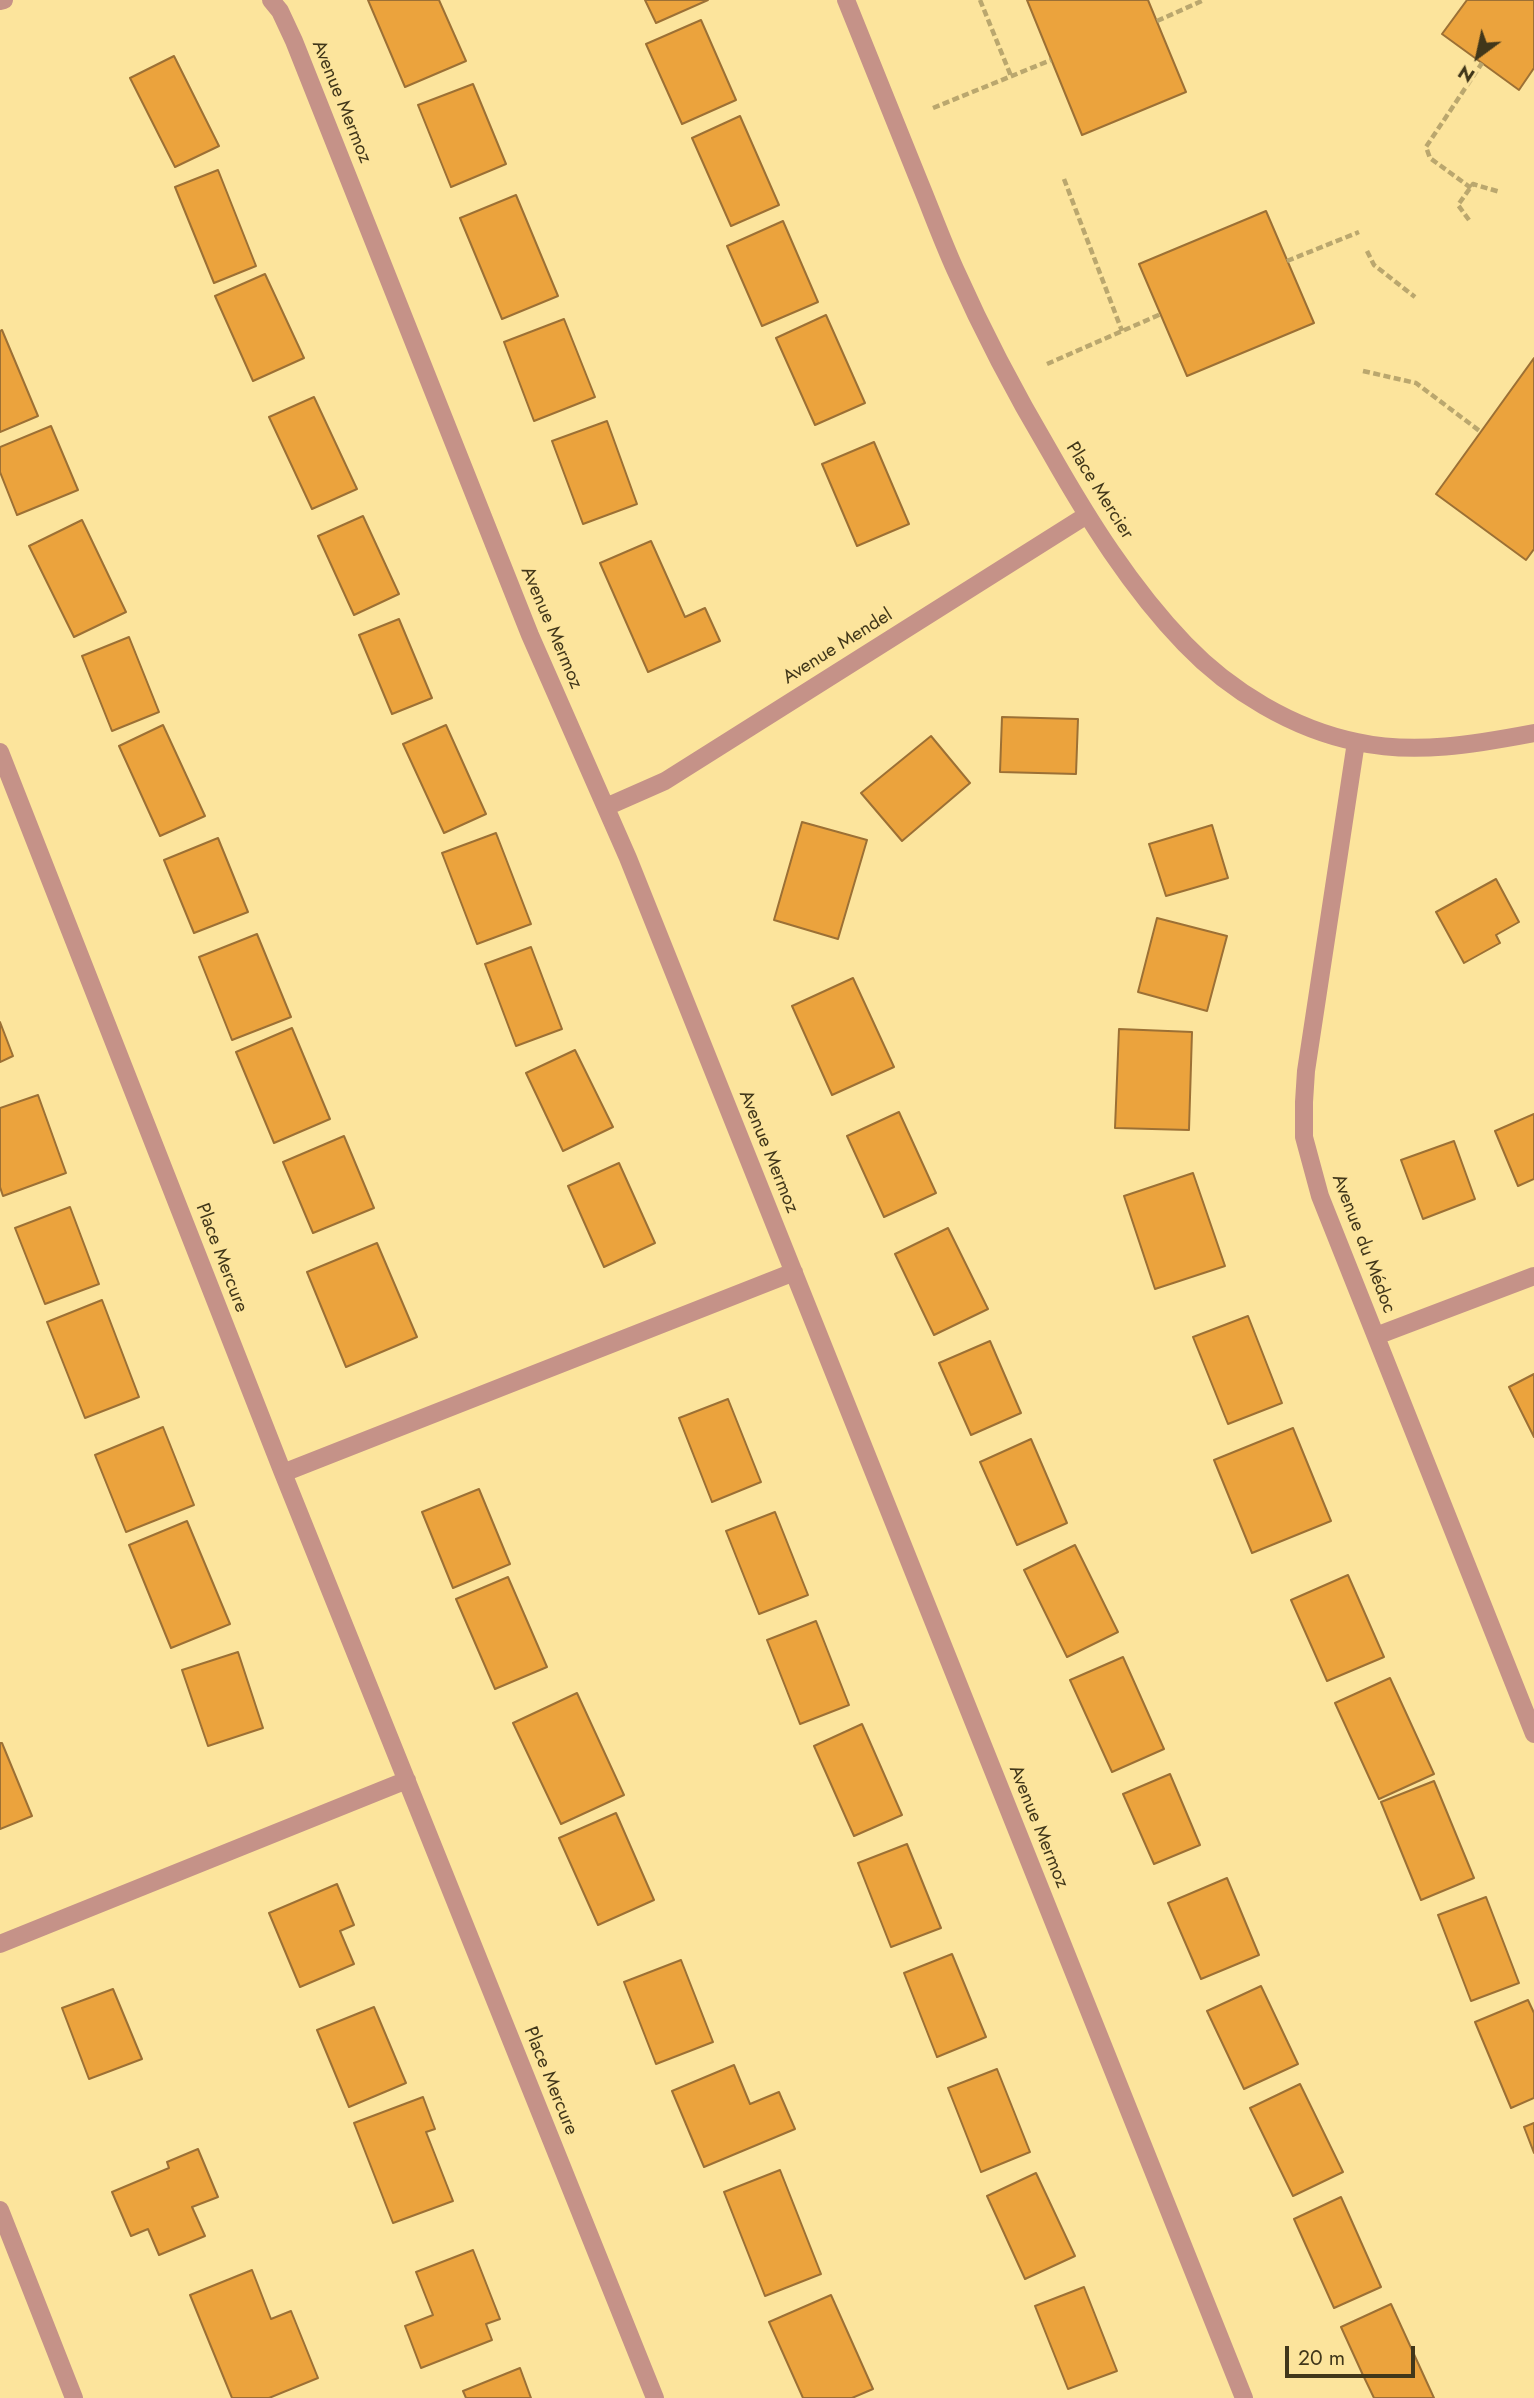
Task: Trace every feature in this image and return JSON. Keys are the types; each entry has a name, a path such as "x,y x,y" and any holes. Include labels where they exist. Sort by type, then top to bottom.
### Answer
{"street":[{"name":"Avenue Mermoz","path":"271,0 280,10 294,41 530,635 606,807 1244,2398"},
{"name":"Place Mercier","path":"846,0 954,267 1003,370 1087,515 1139,588 1185,644 1230,683 1261,704 1315,729 1356,742 1395,748 1433,747 1488,742 1534,733"},
{"name":"Avenue Mendel","path":"606,807 665,781 1087,515"},
{"name":"Avenue du Médoc","path":"1356,742 1306,1071 1304,1137 1320,1196 1534,1734"},
{"name":"Place Mercure","path":"0,752 283,1474 655,2398"},
{"path":"283,1474 794,1272"},
{"path":"1376,1336 1534,1276"},
{"path":"0,1944 407,1780"},
{"path":"0,2210 74,2398"}],"path":[{"path":"980,0 1011,76"},
{"path":"1157,21 1204,0"},
{"path":"933,108 1051,60"},
{"path":"1471,188 1430,158 1426,147 1482,63"},
{"path":"1064,179 1122,331"},
{"path":"1469,220 1458,205 1474,184 1500,192"},
{"path":"1287,261 1359,232"},
{"path":"1367,251 1374,265 1415,297"},
{"path":"1047,364 1161,314"},
{"path":"1363,371 1416,383 1481,432"}],"building":[{"path":"368,0 439,0 466,61 405,87"},
{"path":"645,0 708,0 656,23"},
{"path":"1027,0 1148,0 1186,92 1082,135"},
{"path":"1467,0 1534,0 1534,68 1519,90 1442,34"},
{"path":"701,20 736,100 682,124 646,44"},
{"path":"174,56 219,146 175,167 130,78"},
{"path":"473,84 506,164 451,187 418,105"},
{"path":"740,116 779,205 731,226 692,138"},
{"path":"218,170 256,266 214,283 175,187"},
{"path":"516,195 558,296 502,319 460,218"},
{"path":"1266,211 1314,323 1187,376 1139,264"},
{"path":"783,221 818,302 762,326 727,246"},
{"path":"265,274 304,358 253,381 215,296"},
{"path":"826,315 865,403 815,425 776,338"},
{"path":"564,319 595,397 534,421 504,342"},
{"path":"2,330 38,416 0,432 0,331"},
{"path":"1534,358 1534,549 1526,560 1436,494"},
{"path":"314,397 357,489 312,509 269,417"},
{"path":"607,421 637,504 583,524 552,441"},
{"path":"51,426 78,490 17,515 0,472 0,447"},
{"path":"874,442 909,524 857,546 822,464"},
{"path":"363,516 399,594 354,615 318,536"},
{"path":"82,520 126,612 74,637 29,546"},
{"path":"651,541 685,617 705,608 720,641 648,672 600,563"},
{"path":"399,619 432,698 392,714 359,635"},
{"path":"129,637 159,712 112,731 82,656"},
{"path":"1002,717 1078,719 1076,774 1000,772"},
{"path":"163,725 205,816 160,836 119,746"},
{"path":"446,725 486,814 444,833 403,744"},
{"path":"931,736 970,783 902,841 861,793"},
{"path":"802,822 867,840 838,939 774,920"},
{"path":"1212,825 1228,878 1166,896 1149,844"},
{"path":"496,833 531,924 477,944 442,853"},
{"path":"218,838 248,912 194,933 164,860"},
{"path":"1496,879 1519,922 1496,935 1500,943 1464,963 1436,912"},
{"path":"1157,918 1227,936 1207,1011 1138,992"},
{"path":"257,934 291,1017 232,1040 199,957"},
{"path":"531,947 562,1029 516,1046 485,964"},
{"path":"853,978 894,1067 832,1095 792,1006"},
{"path":"0,1022 13,1056 0,1062"},
{"path":"292,1028 330,1119 274,1143 236,1052"},
{"path":"1119,1029 1192,1032 1189,1130 1115,1128"},
{"path":"575,1050 613,1127 563,1151 526,1073"},
{"path":"38,1095 66,1173 3,1196 0,1187 0,1108"},
{"path":"899,1112 936,1193 884,1217 847,1136"},
{"path":"1534,1114 1534,1179 1518,1186 1495,1131"},
{"path":"344,1136 374,1208 313,1233 283,1162"},
{"path":"1454,1141 1475,1199 1423,1219 1401,1160"},
{"path":"619,1163 655,1243 604,1267 568,1186"},
{"path":"1193,1173 1225,1266 1155,1289 1124,1196"},
{"path":"70,1207 99,1284 45,1304 15,1228"},
{"path":"948,1228 988,1309 934,1335 895,1254"},
{"path":"377,1243 417,1337 346,1367 307,1272"},
{"path":"102,1300 139,1397 85,1418 47,1322"},
{"path":"1248,1316 1282,1403 1228,1424 1193,1337"},
{"path":"990,1341 1021,1413 971,1435 939,1363"},
{"path":"1534,1374 1534,1437 1509,1387"},
{"path":"728,1399 761,1482 712,1502 679,1418"},
{"path":"163,1427 194,1505 126,1532 95,1455"},
{"path":"1293,1428 1331,1521 1252,1553 1214,1460"},
{"path":"1031,1439 1067,1523 1017,1545 980,1462"},
{"path":"479,1489 510,1564 453,1588 422,1512"},
{"path":"775,1512 808,1595 759,1614 726,1531"},
{"path":"187,1521 230,1624 171,1648 129,1545"},
{"path":"1075,1545 1118,1632 1067,1657 1024,1570"},
{"path":"1348,1575 1384,1657 1327,1681 1291,1600"},
{"path":"508,1577 547,1667 495,1689 456,1599"},
{"path":"816,1621 849,1705 800,1724 767,1640"},
{"path":"238,1652 263,1728 208,1746 182,1670"},
{"path":"1123,1657 1164,1749 1112,1772 1070,1680"},
{"path":"1390,1678 1434,1774 1379,1799 1335,1703"},
{"path":"577,1693 624,1795 561,1824 513,1723"},
{"path":"862,1724 902,1815 854,1836 814,1746"},
{"path":"0,1743 32,1816 0,1829"},
{"path":"1170,1774 1200,1845 1154,1864 1123,1794"},
{"path":"1434,1781 1474,1878 1421,1900 1381,1802"},
{"path":"616,1813 654,1900 598,1925 559,1838"},
{"path":"907,1844 941,1928 891,1947 858,1863"},
{"path":"1227,1878 1259,1955 1201,1979 1168,1903"},
{"path":"337,1884 354,1925 340,1931 354,1964 300,1987 269,1913"},
{"path":"1486,1897 1519,1983 1471,2001 1438,1915"},
{"path":"952,1954 986,2037 937,2057 904,1973"},
{"path":"681,1960 713,2042 656,2064 624,1982"},
{"path":"1261,1986 1298,2064 1244,2089 1207,2011"},
{"path":"113,1989 142,2059 89,2079 62,2008"},
{"path":"1528,2000 1534,2013 1534,2098 1511,2108 1475,2022"},
{"path":"374,2007 406,2083 349,2107 317,2030"},
{"path":"734,2065 750,2104 779,2092 795,2129 704,2167 672,2091"},
{"path":"997,2069 1030,2152 981,2172 948,2088"},
{"path":"1300,2084 1343,2172 1293,2196 1250,2108"},
{"path":"423,2097 435,2129 426,2132 453,2201 393,2223 354,2123"},
{"path":"1534,2123 1534,2153 1524,2127"},
{"path":"198,2149 218,2197 192,2207 205,2236 159,2255 148,2229 131,2236 112,2192 169,2168 167,2162"},
{"path":"780,2170 821,2274 765,2296 724,2192"},
{"path":"1036,2173 1075,2256 1025,2279 987,2196"},
{"path":"1341,2197 1381,2287 1334,2308 1294,2219"},
{"path":"473,2250 500,2319 486,2324 492,2340 421,2368 405,2326 433,2315 416,2272"},
{"path":"252,2270 271,2319 291,2311 318,2378 269,2398 232,2398 190,2295"},
{"path":"1084,2287 1117,2371 1068,2389 1035,2306"},
{"path":"831,2295 873,2389 852,2398 803,2398 769,2322"},
{"path":"1391,2304 1434,2398 1374,2398 1362,2373 1341,2327"},
{"path":"520,2368 531,2398 466,2398 463,2391"}]}
